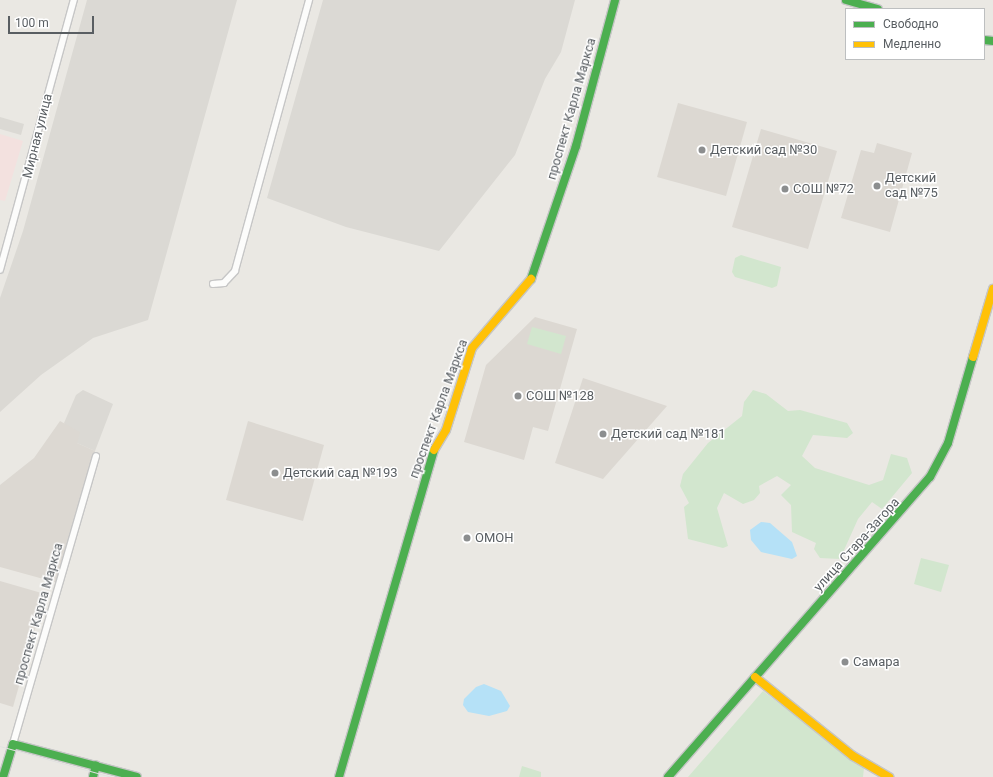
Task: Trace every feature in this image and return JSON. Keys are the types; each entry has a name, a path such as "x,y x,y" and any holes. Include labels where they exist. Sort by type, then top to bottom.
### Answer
{"main road":[{"name":"проспект Карла Маркса","path":"339,777 432,454 446,430 472,348 532,278 577,141 615,0"},
{"path":"846,0 874,8"},
{"name":"улица Стара-Загора","path":"668,777 930,477 953,428 993,288"},
{"path":"755,677 847,751 889,777"},
{"name":"проспект Карла Маркса","path":"3,777 13,744"},
{"path":"13,744 137,777"},
{"path":"93,777 96,765"}],"street":[{"name":"Мирная улица","path":"0,270 74,0"},
{"path":"213,284 224,283 235,271 309,0"},
{"name":"проспект Карла Маркса","path":"13,744 96,457"}],"shaded area":[{"path":"87,0 237,0 148,320 93,338 41,375 0,412 0,298 23,231"},
{"path":"323,0 575,0 561,52 545,79 515,155 439,251 346,227 267,198"},
{"name":"Детский сад №30","path":"678,103 747,122 726,196 657,177"},
{"path":"0,117 24,124 21,135 0,129"},
{"name":"СОШ №72","path":"761,129 837,151 808,249 732,227"},
{"path":"0,134 23,141 5,201 0,200"},
{"name":"Детский сад №75","path":"877,143 912,153 890,232 841,218 861,150 874,153"},
{"name":"СОШ №128","path":"535,317 577,329 548,431 533,427 524,460 464,442 486,365"},
{"name":"Детский сад №181","path":"583,378 667,406 603,479 555,463"},
{"path":"83,390 113,404 95,451 77,443 64,423 76,395"},
{"path":"60,421 80,432 77,443 95,451 58,583 0,567 0,485 34,458"},
{"name":"Детский сад №193","path":"248,421 324,445 303,521 226,500"},
{"path":"0,581 45,594 13,707 0,703"}],"green space":[{"path":"741,255 781,267 777,286 772,288 735,277 732,272 735,258"},
{"path":"532,327 566,336 561,354 527,344"},
{"path":"753,390 766,394 788,411 800,410 847,423 853,433 847,438 813,435 802,456 815,468 869,485 883,480 891,454 907,458 912,473 882,509 872,502 858,519 840,559 820,558 814,549 816,543 792,532 791,505 781,495 791,485 777,476 759,486 760,493 754,500 743,504 724,493 717,508 728,546 723,548 688,539 684,507 689,503 680,486 683,474 708,443 742,416 744,402"},
{"path":"921,558 949,565 941,592 914,584"},
{"path":"763,691 864,768 863,777 688,777"},
{"path":"522,766 541,772 541,777 519,777"}],"water":[{"path":"761,522 770,523 792,542 797,556 792,559 761,552 751,540 750,530"},
{"path":"484,684 501,691 510,706 507,711 489,716 468,712 463,705 464,699 476,687"}],"tram line":[{"path":"0,746 112,777"}],"traffic: fast":[{"path":"531,279 576,146 615,0"},
{"path":"846,0 874,8"},
{"path":"985,40 993,41"},
{"path":"668,777 930,477 948,443 973,357"},
{"path":"339,777 434,450"},
{"path":"3,777 13,744 137,777"},
{"path":"93,777 96,765"}],"traffic: slow":[{"path":"434,450 446,430 472,348 531,279"},
{"path":"973,357 993,289"},
{"path":"755,677 853,756 889,777"}],"place":[{"name":"Детский сад №30","path":"702,150"},
{"name":"Детский сад №75","path":"877,186"},
{"name":"СОШ №72","path":"785,189"},
{"name":"СОШ №128","path":"518,396"},
{"name":"Детский сад №181","path":"603,434"},
{"name":"Детский сад №193","path":"275,473"},
{"name":"ОМОН","path":"467,538"},
{"name":"Самара","path":"845,662"}]}
